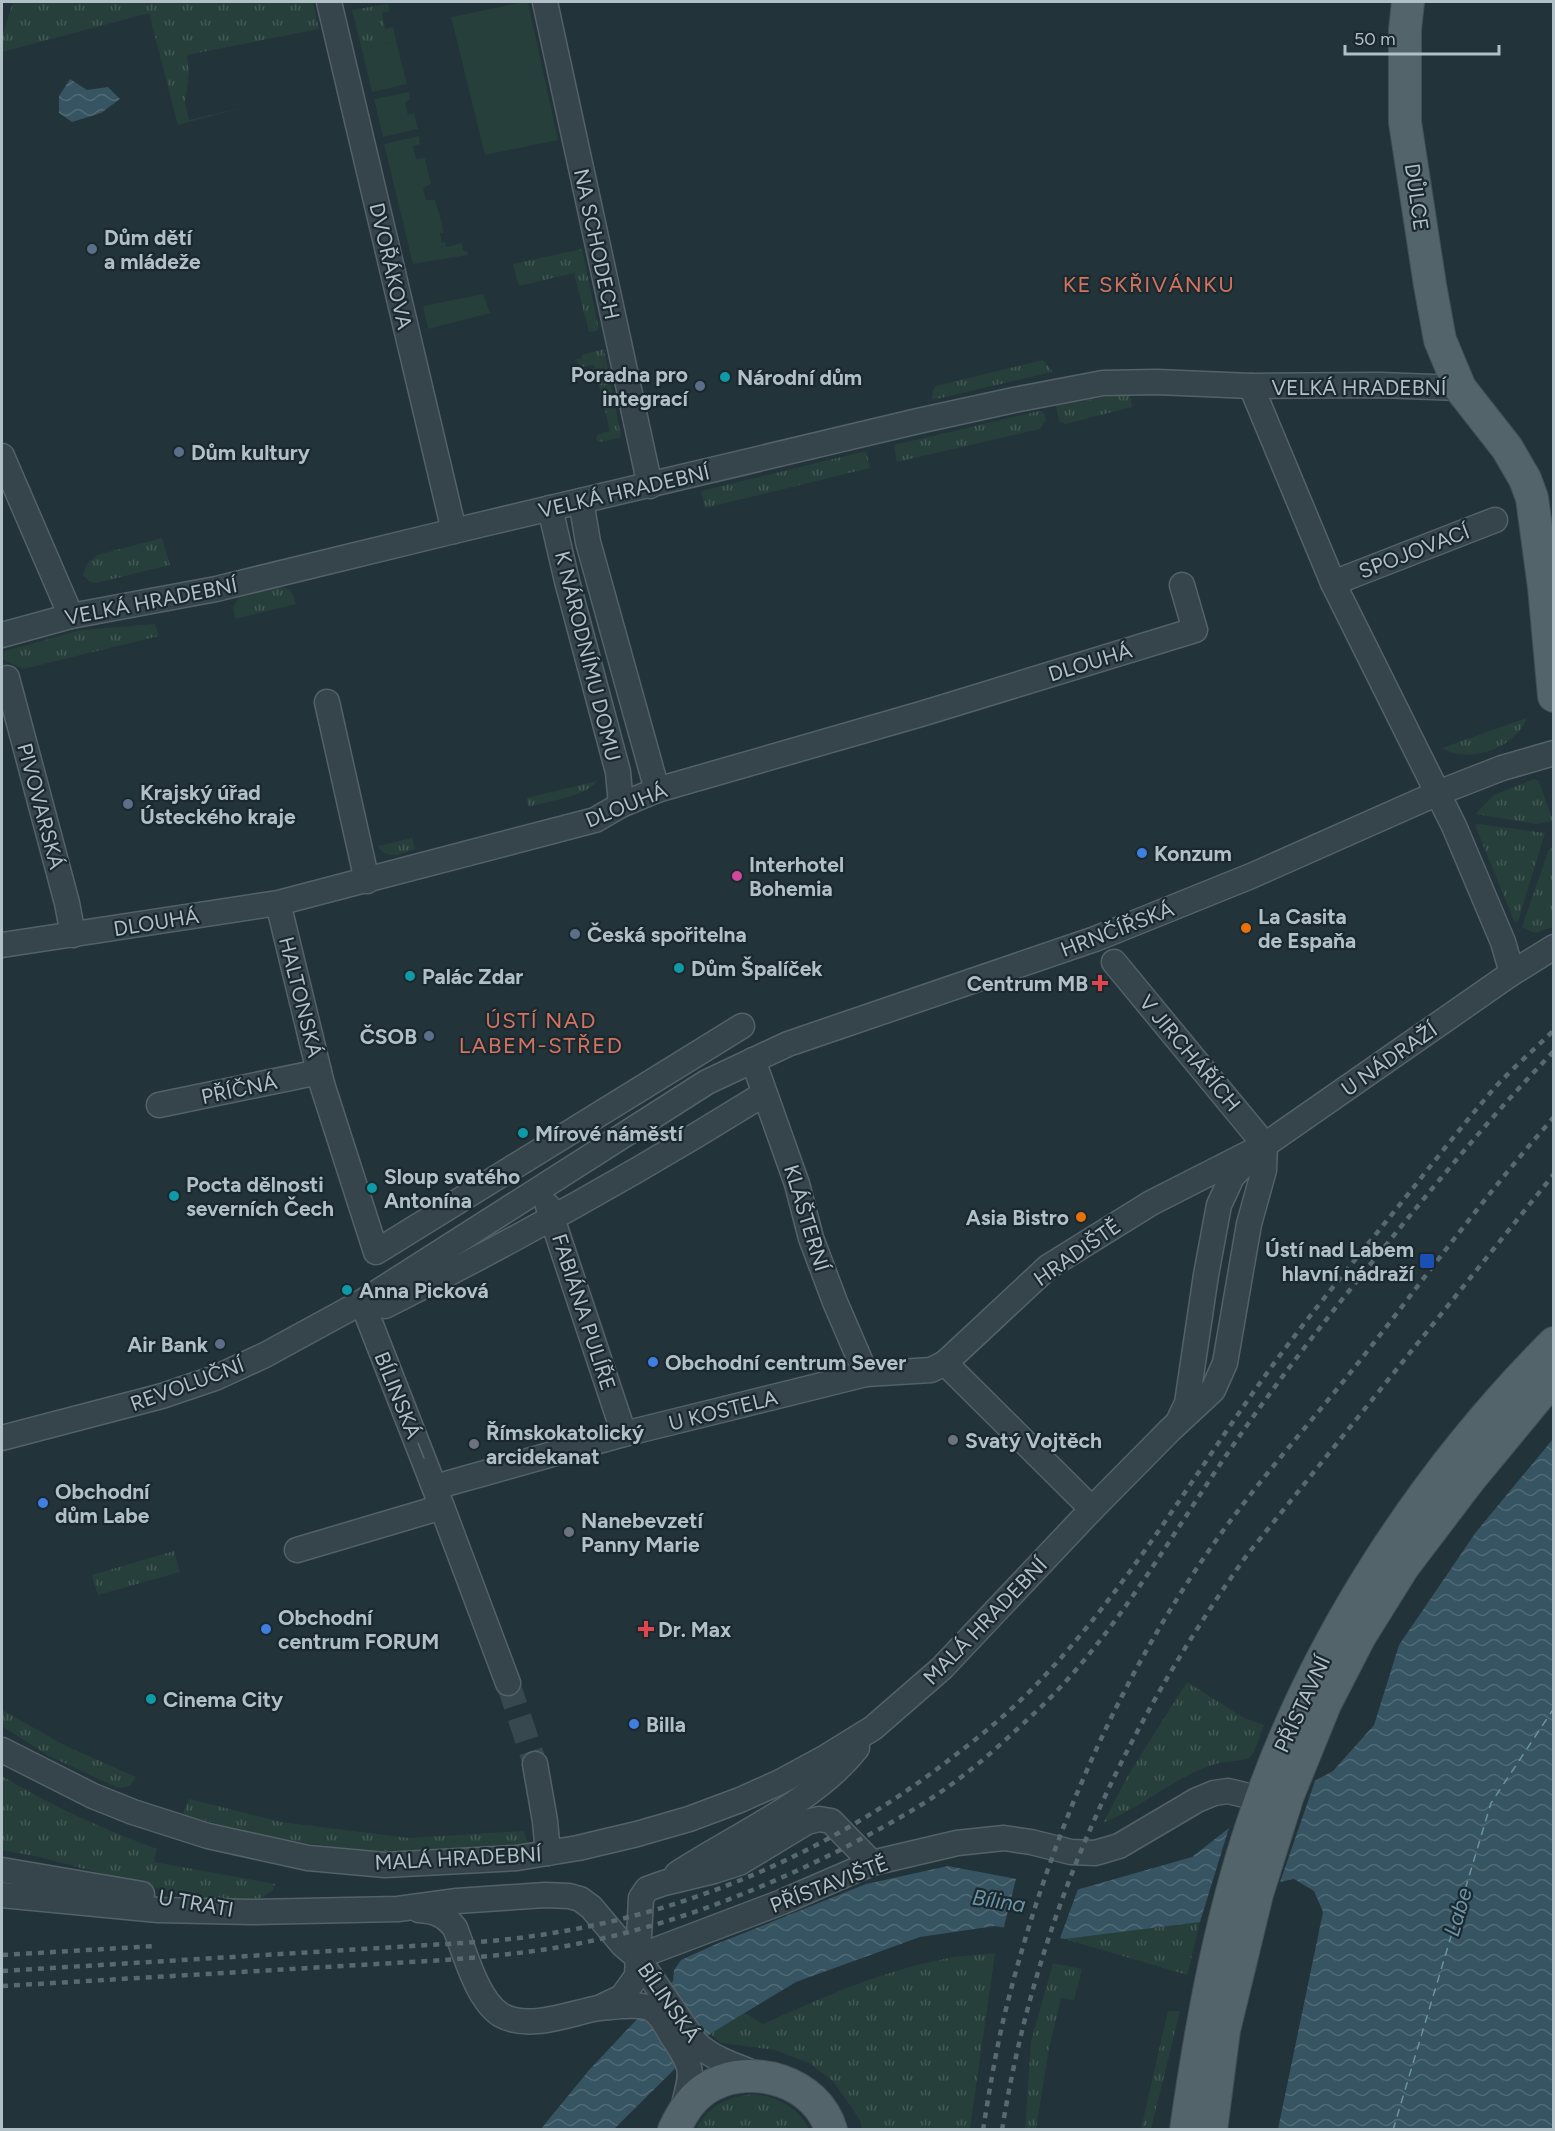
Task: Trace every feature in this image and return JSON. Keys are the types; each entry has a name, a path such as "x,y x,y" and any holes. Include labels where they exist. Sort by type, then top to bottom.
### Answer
{"main road":[{"name":"DŮLCE","path":"1408,2 1405,30 1405,122 1438,329 1449,367 1460,388"},
{"name":"VELKÁ HRADEBNÍ","path":"1460,388 1507,448 1525,479 1534,507 1549,597 1554,696"},
{"name":"PŘÍSTAVNÍ","path":"1186,2130 1197,2054 1227,1908 1268,1803 1303,1697 1343,1619 1446,1465 1532,1364 1554,1343"},
{"name":"PŘÍSTAVNÍ","path":"1211,2130 1224,2030 1257,1894 1268,1803 1325,1704 1360,1636 1403,1567 1469,1480 1554,1377"},
{"path":"1175,2130 1197,2054"},
{"path":"677,2122 691,2102 713,2085 728,2078 762,2076 787,2083 801,2092 820,2108 831,2130"}],"street":[{"name":"DVOŘÁKOVA","path":"329,2 454,531"},
{"name":"NA SCHODECH","path":"545,2 651,486"},
{"name":"VELKÁ HRADEBNÍ","path":"2,635 71,616 216,589 550,508 1014,400 1103,383 1157,382 1251,386 1380,384 1460,388"},
{"name":"VELKÁ HRADEBNÍ","path":"1251,386 1334,582 1438,793"},
{"path":"2,456 71,616"},
{"name":"K NÁRODNÍMU DOMU","path":"580,501 588,542 657,790"},
{"name":"K NÁRODNÍMU DOMU","path":"550,508 618,772 621,805"},
{"name":"SPOJOVACÍ","path":"1334,582 1495,520"},
{"name":"DLOUHÁ","path":"2,945 278,903 480,852 595,820 621,805 657,790 921,714 1195,630 1182,585"},
{"name":"PIVOVARSKÁ","path":"7,678 69,910 73,935"},
{"path":"327,702 367,881"},
{"name":"HRNČÍŘSKÁ","path":"753,1060 788,1044 1095,939 1251,876 1438,793 1502,768 1554,753"},
{"path":"1438,793 1503,942 1512,973"},
{"name":"HALTONSKÁ","path":"280,910 320,1078"},
{"name":"U NÁDRAŽÍ","path":"1178,1423 1187,1403 1219,1205 1232,1177 1266,1145 1512,973 1554,947"},
{"name":"V JIRCHÁŘÍCH","path":"1114,962 1266,1145"},
{"path":"320,1078 376,1252 742,1026"},
{"path":"362,1302 707,1082 753,1060"},
{"name":"KLÁŠTERNÍ","path":"753,1060 797,1184 811,1238 866,1374"},
{"name":"PŘÍČNÁ","path":"159,1105 320,1078"},
{"path":"385,1306 553,1219 674,1150 759,1096"},
{"name":"U NÁDRAŽÍ","path":"1092,1509 1214,1390 1225,1363 1249,1224 1264,1170 1266,1145"},
{"name":"HRADIŠTĚ","path":"866,1374 931,1370 945,1363 1048,1267 1151,1203 1266,1145"},
{"name":"FABIÁNA PULÍŘE","path":"539,1191 553,1219 624,1434"},
{"name":"REVOLUČNÍ","path":"2,1438 112,1411 214,1378 265,1354 362,1302"},
{"name":"BÍLINSKÁ","path":"362,1302 508,1683"},
{"path":"945,1363 1092,1509"},
{"name":"U KOSTELA","path":"297,1550 438,1497 624,1434 866,1374"},
{"name":"MALÁ HRADEBNÍ","path":"2,1750 93,1796 133,1812 208,1836 308,1858 385,1865 453,1863 517,1858 637,1834 740,1800 826,1757 873,1728 942,1668 1092,1509"},
{"name":"MALÁ HRADEBNÍ","path":"656,1886 770,1818 830,1776 848,1760 873,1728"},
{"path":"535,1764 548,1853"},
{"name":"PŘÍSTAVIŠTĚ","path":"638,1957 782,1902 872,1863 957,1843 993,1839 1018,1839 1071,1852 1095,1853 1119,1846 1197,1800 1214,1793 1228,1791 1268,1803"},
{"path":"600,2008 622,1997 637,1976 641,1898 656,1886 739,1863 807,1822 819,1819 831,1821 838,1826 872,1863"},
{"name":"U TRATI","path":"2,1870 251,1912"},
{"name":"MALÁ HRADEBNÍ","path":"251,1912 398,1909 457,1901 558,1894 580,1899 591,1907"},
{"name":"U TRATI","path":"2,1895 158,1910 251,1912"},
{"name":"BÍLINSKÁ","path":"591,1907 623,1945 638,1957 656,2013 691,2049 762,2076"},
{"path":"398,1909 428,1911 440,1914 448,1920 455,1928 483,1996 502,2016 513,2020 541,2020 652,1999"},
{"name":"BÍLINSKÁ","path":"677,2122 691,2077 691,2049"}],"green space":[{"path":"13,2 313,2 319,29 187,55 189,74 185,102 189,120 244,107 178,125 149,13 2,52 2,37"},
{"path":"528,2 558,140 485,155 451,17"},
{"path":"388,4 389,11 382,13 385,29 393,27 396,41 362,50 352,10"},
{"path":"396,41 407,84 372,92 362,50"},
{"path":"409,92 410,100 405,102 408,115 414,113 418,129 383,137 374,99"},
{"path":"419,136 420,144 413,146 416,159 425,158 431,184 423,188 426,200 435,200 442,225 443,233 440,233 442,243 445,242 446,247 462,243 463,251 467,251 468,255 413,264 384,144"},
{"path":"582,249 599,330 589,332 574,273 519,286 513,264"},
{"path":"483,294 490,313 428,329 423,306"},
{"path":"604,349 621,436 599,442 596,439 597,435 610,431 594,365 580,367 576,359"},
{"path":"1043,360 1053,372 932,400 936,386"},
{"path":"1127,393 1130,395 1132,407 1065,424 1059,421 1056,406"},
{"path":"1040,411 1044,413 1046,420 1040,429 897,462 894,445"},
{"path":"866,451 870,468 705,508 701,491"},
{"path":"162,538 170,565 96,583 90,582 83,575 87,564 97,555"},
{"path":"280,587 291,592 296,604 235,619 233,607 239,598"},
{"path":"155,624 159,636 23,669 2,659 2,652 81,630"},
{"path":"1527,718 1513,737 1490,750 1465,755 1442,748"},
{"path":"1534,779 1539,781 1553,821 1536,824 1475,814 1494,795"},
{"path":"597,781 585,791 528,807 527,798"},
{"path":"1475,825 1545,833 1518,921 1515,923"},
{"path":"412,838 415,849 400,854 385,854 378,846"},
{"path":"1553,848 1553,927 1535,933 1522,927 1549,849"},
{"path":"174,1551 180,1572 98,1595 92,1575"},
{"path":"1187,1682 1244,1718 1264,1725 1254,1752 1249,1758 1216,1764 1184,1777 1103,1823 1130,1772"},
{"path":"2,1710 66,1746 136,1777 130,1786 118,1788 49,1756 2,1726"},
{"path":"2,1776 78,1816 157,1849 154,1862 275,1884 273,1890 261,1898 207,1901 39,1857 2,1850"},
{"path":"189,1799 281,1822 409,1838 524,1831 528,1844 432,1852 329,1846 241,1830 183,1814"},
{"path":"1200,1922 1187,1975 1065,1939"},
{"path":"995,1953 970,2129 862,2129 860,2120 833,2081 809,2063 775,2050 721,2043 710,2034 745,2013 763,2024 831,1994 877,1977 925,1963"},
{"path":"1053,1963 1082,1969 1074,2000 1061,1998 1049,2048 1036,2129 1025,2129 1031,2042"},
{"path":"1168,2011 1180,2011 1151,2129 1141,2129"},
{"path":"754,2094 786,2104 799,2115 809,2129 696,2129 713,2108 727,2100"}],"water":[{"path":"70,79 87,90 108,87 120,99 101,113 72,122 59,113 59,96"},
{"path":"1553,1439 1553,2129 1278,2129 1323,1912 1314,1891 1294,1879 1280,1882 1200,1922 1065,1939 995,1926 920,1937 796,1982 710,2034 614,2129 540,2130 590,2069 673,1981 674,1970 681,1960 714,1945 866,1884 948,1866 1076,1890 1192,1857 1229,1828 1333,1771 1374,1725 1399,1645 1476,1532"}],"pier":[{"path":"1315,1781 1280,1882 1200,1922 1229,1828"},
{"path":"1017,1875 1079,1886 1059,1941 1003,1931"}],"ferry route":[{"path":"1393,2130 1491,1803 1554,1708"}],"tunnel":[{"path":"508,1683 535,1764"}],"tram line":[{"path":"418,1443 424,1458"}],"railway":[{"path":"2,1971 478,1942 542,1935 604,1923 665,1907 725,1886 839,1833 893,1800 967,1746 1019,1702 1062,1656 1123,1580 1262,1380 1308,1318 1491,1092 1554,1030"},
{"path":"2,1986 445,1960 569,1945 652,1926 748,1892 840,1850 914,1809 956,1781 989,1755 1069,1678 1119,1615 1232,1447 1303,1350 1441,1178 1554,1051"},
{"path":"983,2130 1004,2017 1044,1879 1091,1761 1148,1647 1181,1592 1234,1516 1362,1358 1480,1206 1554,1117"},
{"path":"1002,2130 1017,2051 1037,1975 1062,1900 1091,1828 1124,1757 1161,1688 1202,1621 1247,1555 1554,1174"},
{"path":"2,1955 156,1946"}],"place":[{"name":"Dům dětí a mládeže","path":"92,249"},
{"name":"Národní dům","path":"725,377"},
{"name":"Poradna pro integrací","path":"700,386"},
{"name":"Dům kultury","path":"179,452"},
{"name":"Krajský úřad Ústeckého kraje","path":"128,804"},
{"name":"Konzum","path":"1142,853"},
{"name":"Interhotel Bohemia","path":"737,876"},
{"name":"La Casita de Espaňa","path":"1246,928"},
{"name":"Česká spořitelna","path":"575,934"},
{"name":"Dům Špalíček","path":"679,968"},
{"name":"Palác Zdar","path":"410,976"},
{"name":"Centrum MB","path":"1100,983"},
{"name":"ČSOB","path":"429,1036"},
{"name":"Mírové náměstí","path":"523,1133"},
{"name":"Sloup svatého Antonína","path":"372,1188"},
{"name":"Pocta dělnosti severních Čech","path":"174,1196"},
{"name":"Asia Bistro","path":"1081,1217"},
{"name":"Ústí nad Labem hlavní nádraží","path":"1427,1261"},
{"name":"Anna Picková","path":"347,1290"},
{"name":"Air Bank","path":"220,1344"},
{"name":"Obchodní centrum Sever","path":"653,1362"},
{"name":"Svatý Vojtěch","path":"953,1440"},
{"name":"Římskokatolický arcidekanat","path":"474,1444"},
{"name":"Obchodní dům Labe","path":"43,1503"},
{"name":"Nanebevzetí Panny Marie","path":"569,1532"},
{"name":"Obchodní centrum FORUM","path":"266,1629"},
{"name":"Dr. Max","path":"646,1629"},
{"name":"Cinema City","path":"151,1699"},
{"name":"Billa","path":"634,1724"}],"district":[{"name":"KE SKŘIVÁNKU","path":"1149,284"},
{"name":"ÚSTÍ NAD LABEM-STŘED","path":"541,1032"}],"water label":[{"name":"Bílina","path":"999,1901"},
{"name":"Labe","path":"1458,1912"}]}
